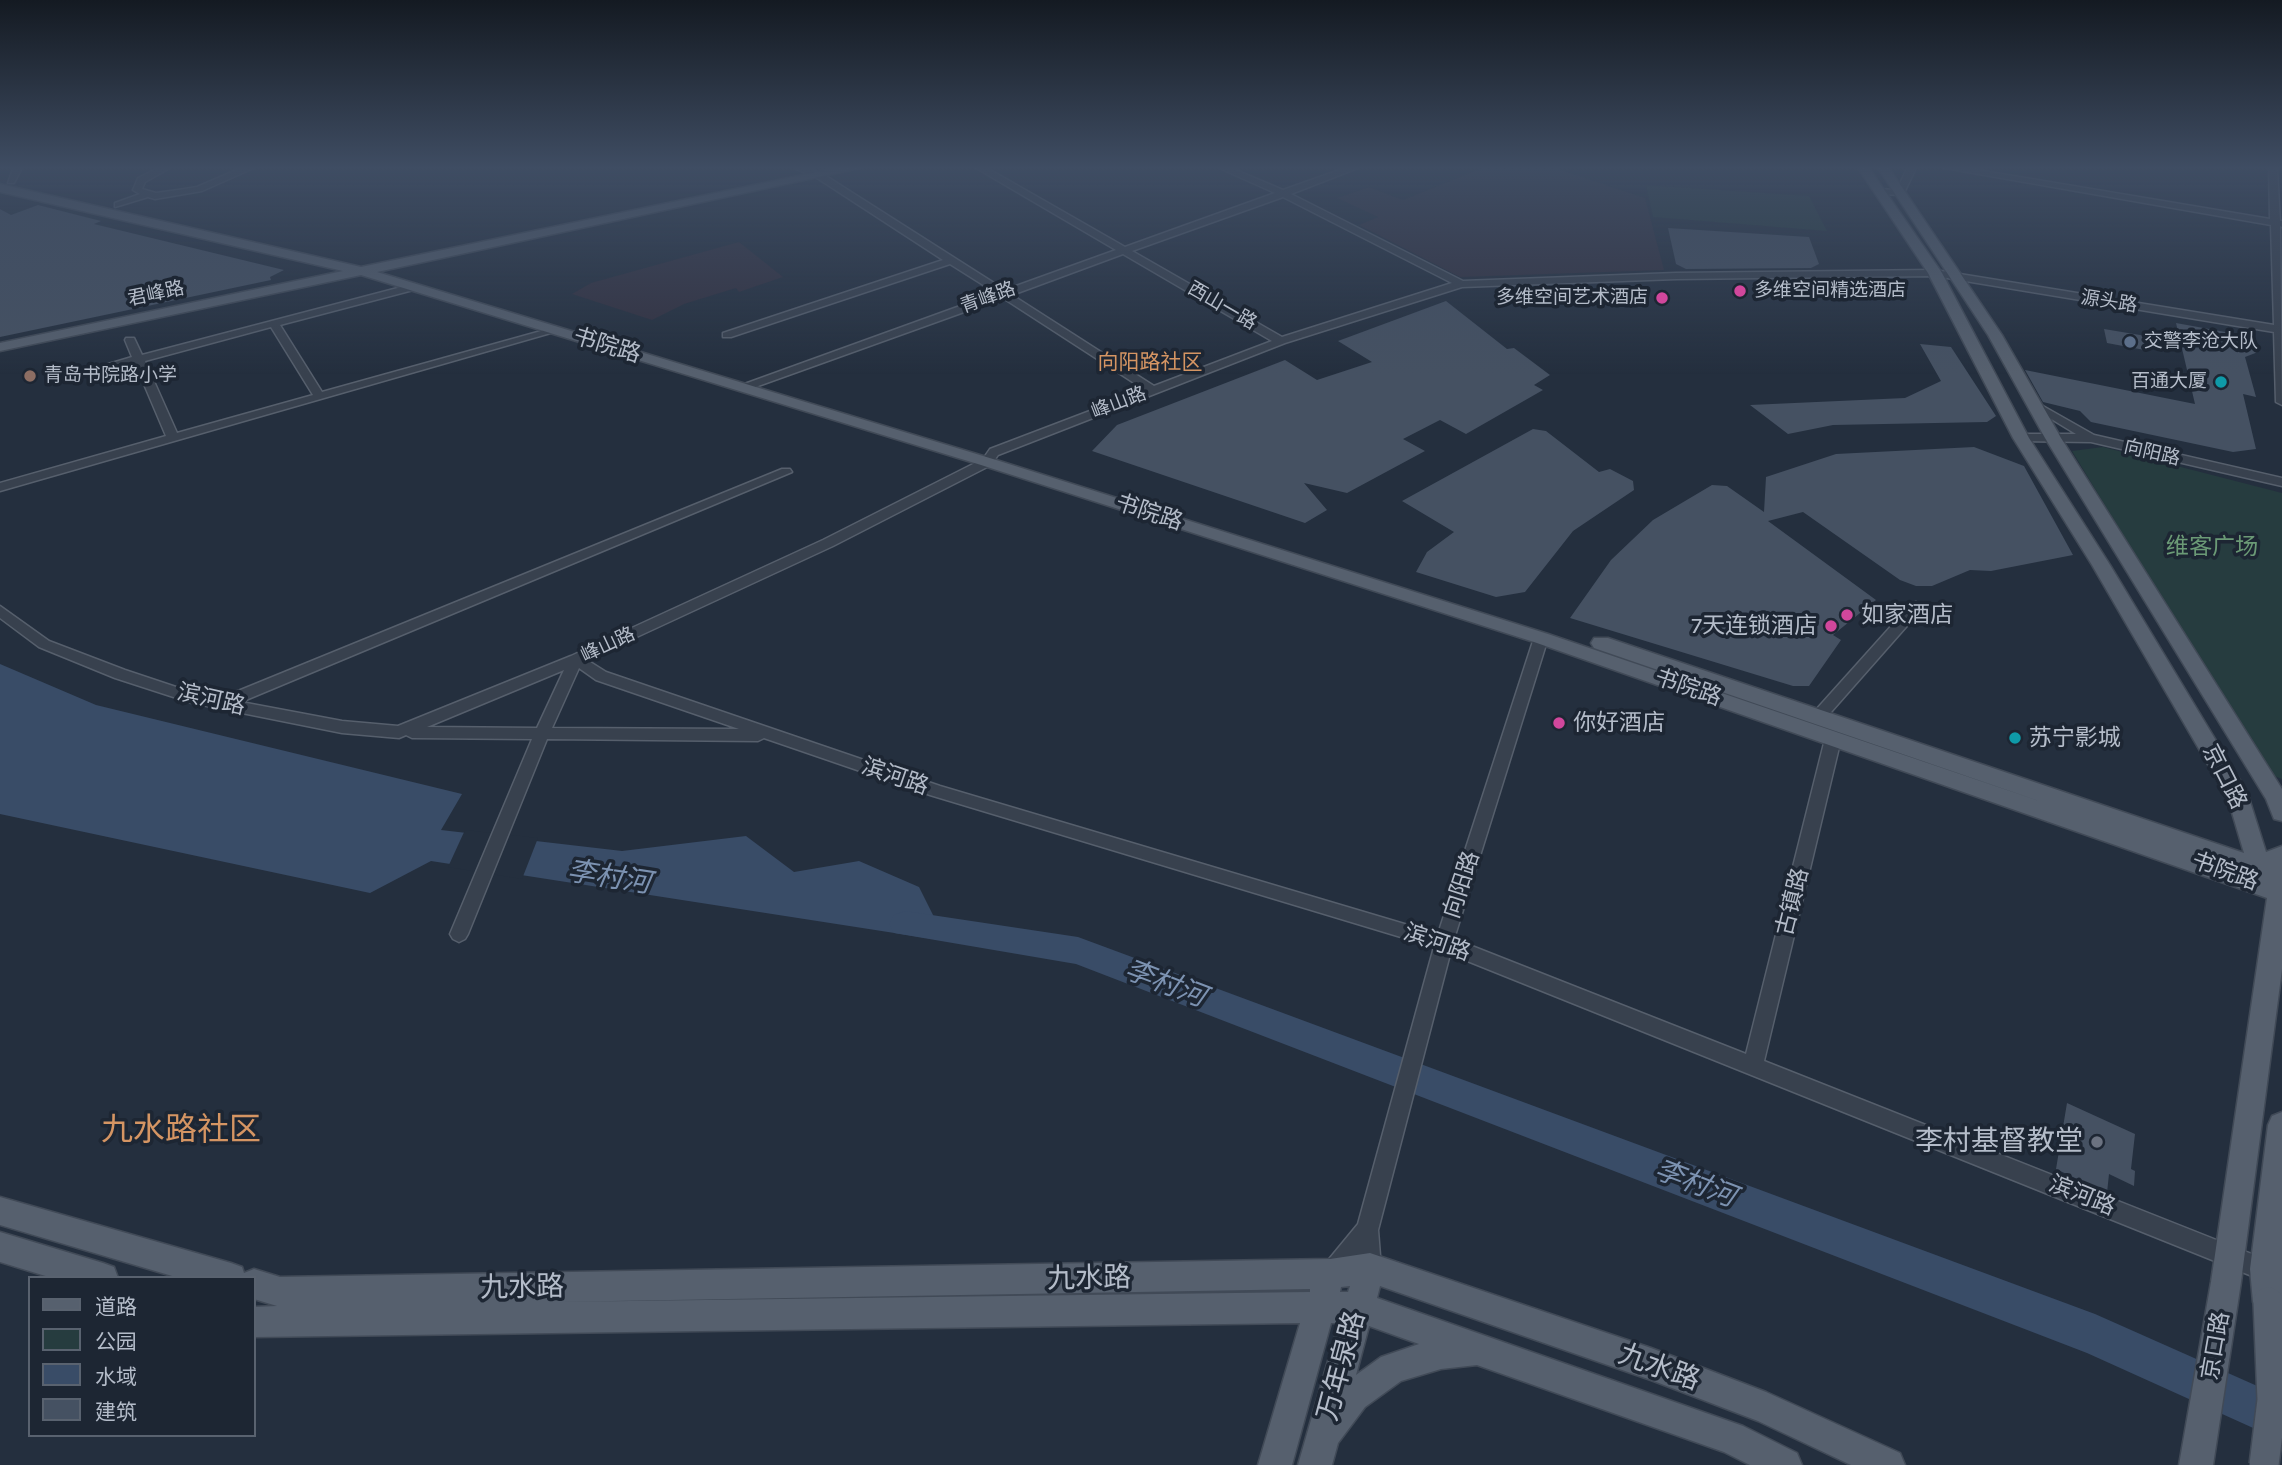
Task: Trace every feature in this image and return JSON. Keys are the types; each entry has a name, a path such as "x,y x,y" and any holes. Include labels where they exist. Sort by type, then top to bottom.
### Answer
{"main road":[{"name":"书院路","path":"217,236 343,268 363,267"},
{"name":"书院路","path":"242,236 363,267 761,382 991,457 1819,716 2259,866"},
{"name":"君峰路","path":"0,347 507,236"},
{"name":"君峰路","path":"363,267 381,267 521,236"},
{"name":"京口路","path":"1910,236 1935,273 2021,438 2101,565 2239,798 2259,866 2281,887 2196,1465"},
{"name":"京口路","path":"1930,236 1959,277 2053,438 2260,772 2282,813"},
{"path":"418,283 421,268 447,253"},
{"name":"书院路","path":"381,267 418,283 556,330 743,388 991,457"},
{"name":"君峰路","path":"0,340 343,268"},
{"name":"书院路","path":"1544,631 1833,738 2281,887"},
{"path":"2260,772 2282,791"},
{"path":"2259,866 2282,855"},
{"name":"京口路","path":"2264,1465 2272,1400 2272,1282 2282,1125"},
{"path":"0,1211 224,1276"},
{"path":"0,1247 96,1276"},
{"name":"九水路","path":"256,1285 279,1292 1330,1275 1370,1268 1677,1374 1766,1408 1888,1465"},
{"name":"万年泉路","path":"1319,1452 1370,1268"},
{"name":"万年泉路","path":"1275,1465 1330,1275"},
{"name":"九水路","path":"256,1322 1358,1307 1731,1438 1785,1465"},
{"path":"1319,1452 1354,1396 1392,1368 1441,1353 1483,1350"}],"street":[{"path":"915,236 1153,390"},
{"name":"西山一路","path":"1101,236 1281,341"},
{"name":"青峰路","path":"743,388 1160,236"},
{"path":"1367,236 1461,284"},
{"path":"2278,236 2282,402"},
{"path":"727,335 952,260"},
{"name":"源头路","path":"1935,273 2280,330"},
{"name":"峰山路","path":"437,718 576,659 828,543 991,457 1281,341 1461,284 1676,276 1935,273"},
{"path":"81,374 418,283"},
{"path":"274,323 319,396"},
{"path":"0,487 556,330"},
{"path":"130,340 173,438"},
{"path":"2034,404 2091,438"},
{"name":"向阳路","path":"2021,438 2091,438 2282,482"},
{"path":"222,704 786,471"},
{"path":"1819,716 1916,607"},
{"name":"滨河路","path":"0,611 44,644 191,698 342,727 400,732 437,718"},
{"name":"向阳路","path":"1370,1268 1367,1230 1444,943 1544,631"},
{"path":"459,934 525,770 576,659"},
{"name":"滨河路","path":"576,659 601,676 936,791 1444,943 1753,1066 2227,1268 2272,1282"},
{"path":"400,732 772,735"},
{"name":"古镇路","path":"1753,1066 1833,738"},
{"name":"向阳路","path":"1330,1275 1367,1230"}],"shaded area":[{"path":"1381,236 1655,236 1664,270 1460,277"},
{"path":"739,242 783,277 739,292 736,288 684,304 652,320 572,294 591,283"}],"green space":[{"name":"维客广场","path":"2103,447 2282,493 2282,779 2267,773 2072,451"}],"water":[{"path":"0,664 96,705 462,794 441,830 622,851 746,836 794,872 859,861 919,887 946,941 431,861 370,893 0,814"}],"pier":[{"path":"465,830 538,838 522,879 448,867"}],"building":[{"path":"0,236 145,236 284,270 270,277 271,280 0,337"},
{"path":"1670,236 1809,237 1819,264 1811,268 1686,269 1676,264"},
{"path":"1446,301 1507,349 1514,348 1550,375 1534,385 1543,390 1466,434 1440,420 1403,439 1425,451 1347,493 1304,483 1327,510 1305,523 1092,451 1117,425 1285,360 1317,380 1372,362 1338,341"},
{"name":"百通大厦","path":"2176,323 2253,337 2258,352 2245,357 2256,397 2243,394 2256,449 2233,452 2091,422 2080,411 2043,402 2025,370 2195,404"},
{"path":"2104,329 2146,336 2150,351 2107,343"},
{"path":"1920,344 1951,347 1996,416 1987,422 1833,425 1788,434 1750,405 1905,398 1941,381"},
{"path":"1533,429 1546,431 1599,472 1610,469 1633,481 1634,490 1573,531 1525,592 1496,597 1416,572 1427,552 1454,532 1402,501"},
{"path":"1974,447 2024,466 2073,555 1991,571 1970,570 1932,586 1916,586 1900,580 1803,512 1768,521 1876,600 1833,635 1841,640 1809,686 1793,686 1570,618 1611,560 1653,520 1712,485 1727,486 1764,512 1766,477 1836,454"},
{"name":"李村基督教堂","path":"2067,1103 2135,1134 2131,1169 2135,1171 2134,1186 2109,1174 2107,1193 2056,1169"}],"waterway":[{"name":"李村河","path":"905,924 1078,951 2095,1335 2282,1419"}],"place":[{"name":"多维空间精选酒店","path":"1740,291"},
{"name":"多维空间艺术酒店","path":"1662,298"},
{"name":"交警李沧大队","path":"2130,342"},
{"name":"青岛书院路小学","path":"30,376"},
{"name":"百通大厦","path":"2221,382"},
{"name":"如家酒店","path":"1847,615"},
{"name":"7天连锁酒店","path":"1831,626"},
{"name":"你好酒店","path":"1559,723"},
{"name":"苏宁影城","path":"2015,738"},
{"name":"李村基督教堂","path":"2097,1142"}],"district":[{"name":"向阳路社区","path":"1150,363"},
{"name":"九水路社区","path":"181,1131"}]}
